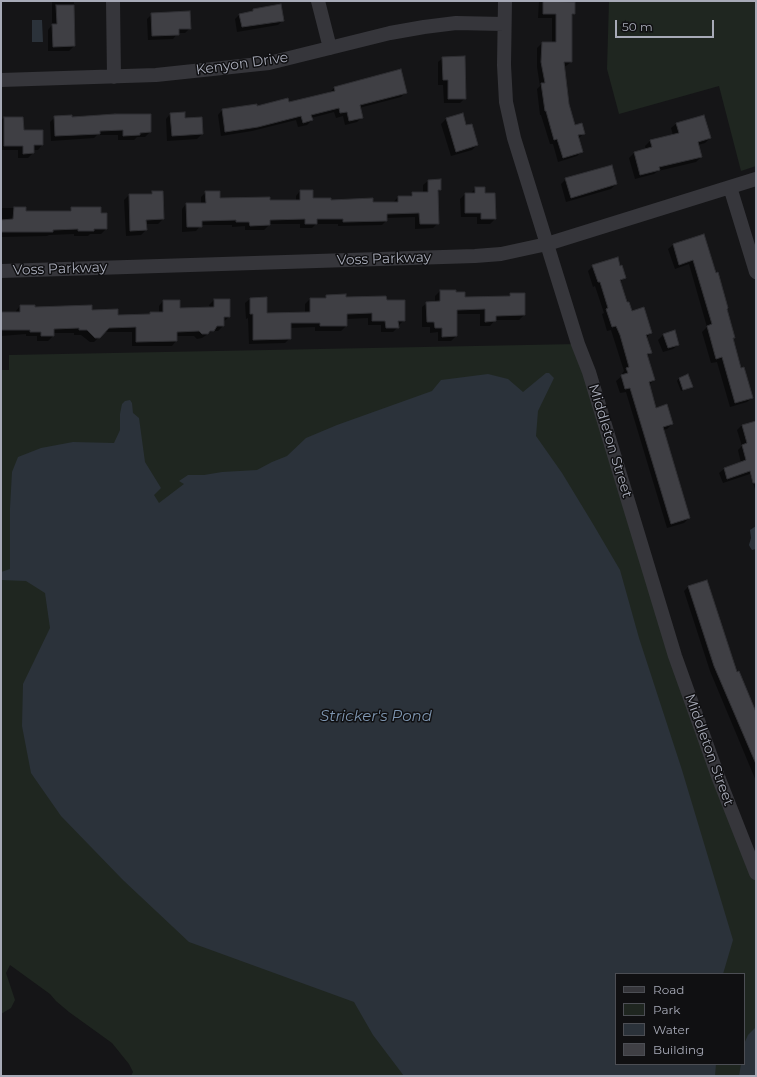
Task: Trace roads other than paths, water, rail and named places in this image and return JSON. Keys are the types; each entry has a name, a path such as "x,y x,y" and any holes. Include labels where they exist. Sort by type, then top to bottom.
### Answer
{"street":[{"path":"113,1 114,77"},
{"path":"318,1 330,48"},
{"name":"Middleton Street","path":"505,1 504,65 506,102 514,138 578,344 589,372 675,656 719,779 756,873"},
{"name":"Kenyon Drive","path":"1,80 156,75 269,63 390,33 424,27 456,23 504,24"},
{"name":"Voss Parkway","path":"1,271 501,254 547,244 756,179"},
{"path":"730,187 756,272"}],"water":[{"path":"32,20 42,20 43,42 32,42"},
{"name":"Stricker's Pond","path":"546,373 549,373 554,378 538,411 536,436 562,473 620,570 639,638 682,770 733,940 723,973 615,973 615,1065 716,1065 715,1076 404,1076 373,1035 354,1002 189,942 123,880 61,816 31,773 22,726 23,684 50,628 45,593 26,581 1,580 1,572 10,569 10,508 12,472 18,457 41,448 73,442 114,443 120,430 120,414 122,404 125,401 130,400 132,403 133,413 139,418 145,462 161,488 154,495 159,503 184,484 179,481 188,475 257,470 287,456 306,438 337,425 432,391 441,380 488,374 508,379 523,392"},
{"path":"756,526 756,549 752,550 749,545 751,538 750,530"},
{"path":"756,1027 756,1076 739,1076 741,1065 745,1065 745,1042 748,1035"}]}
